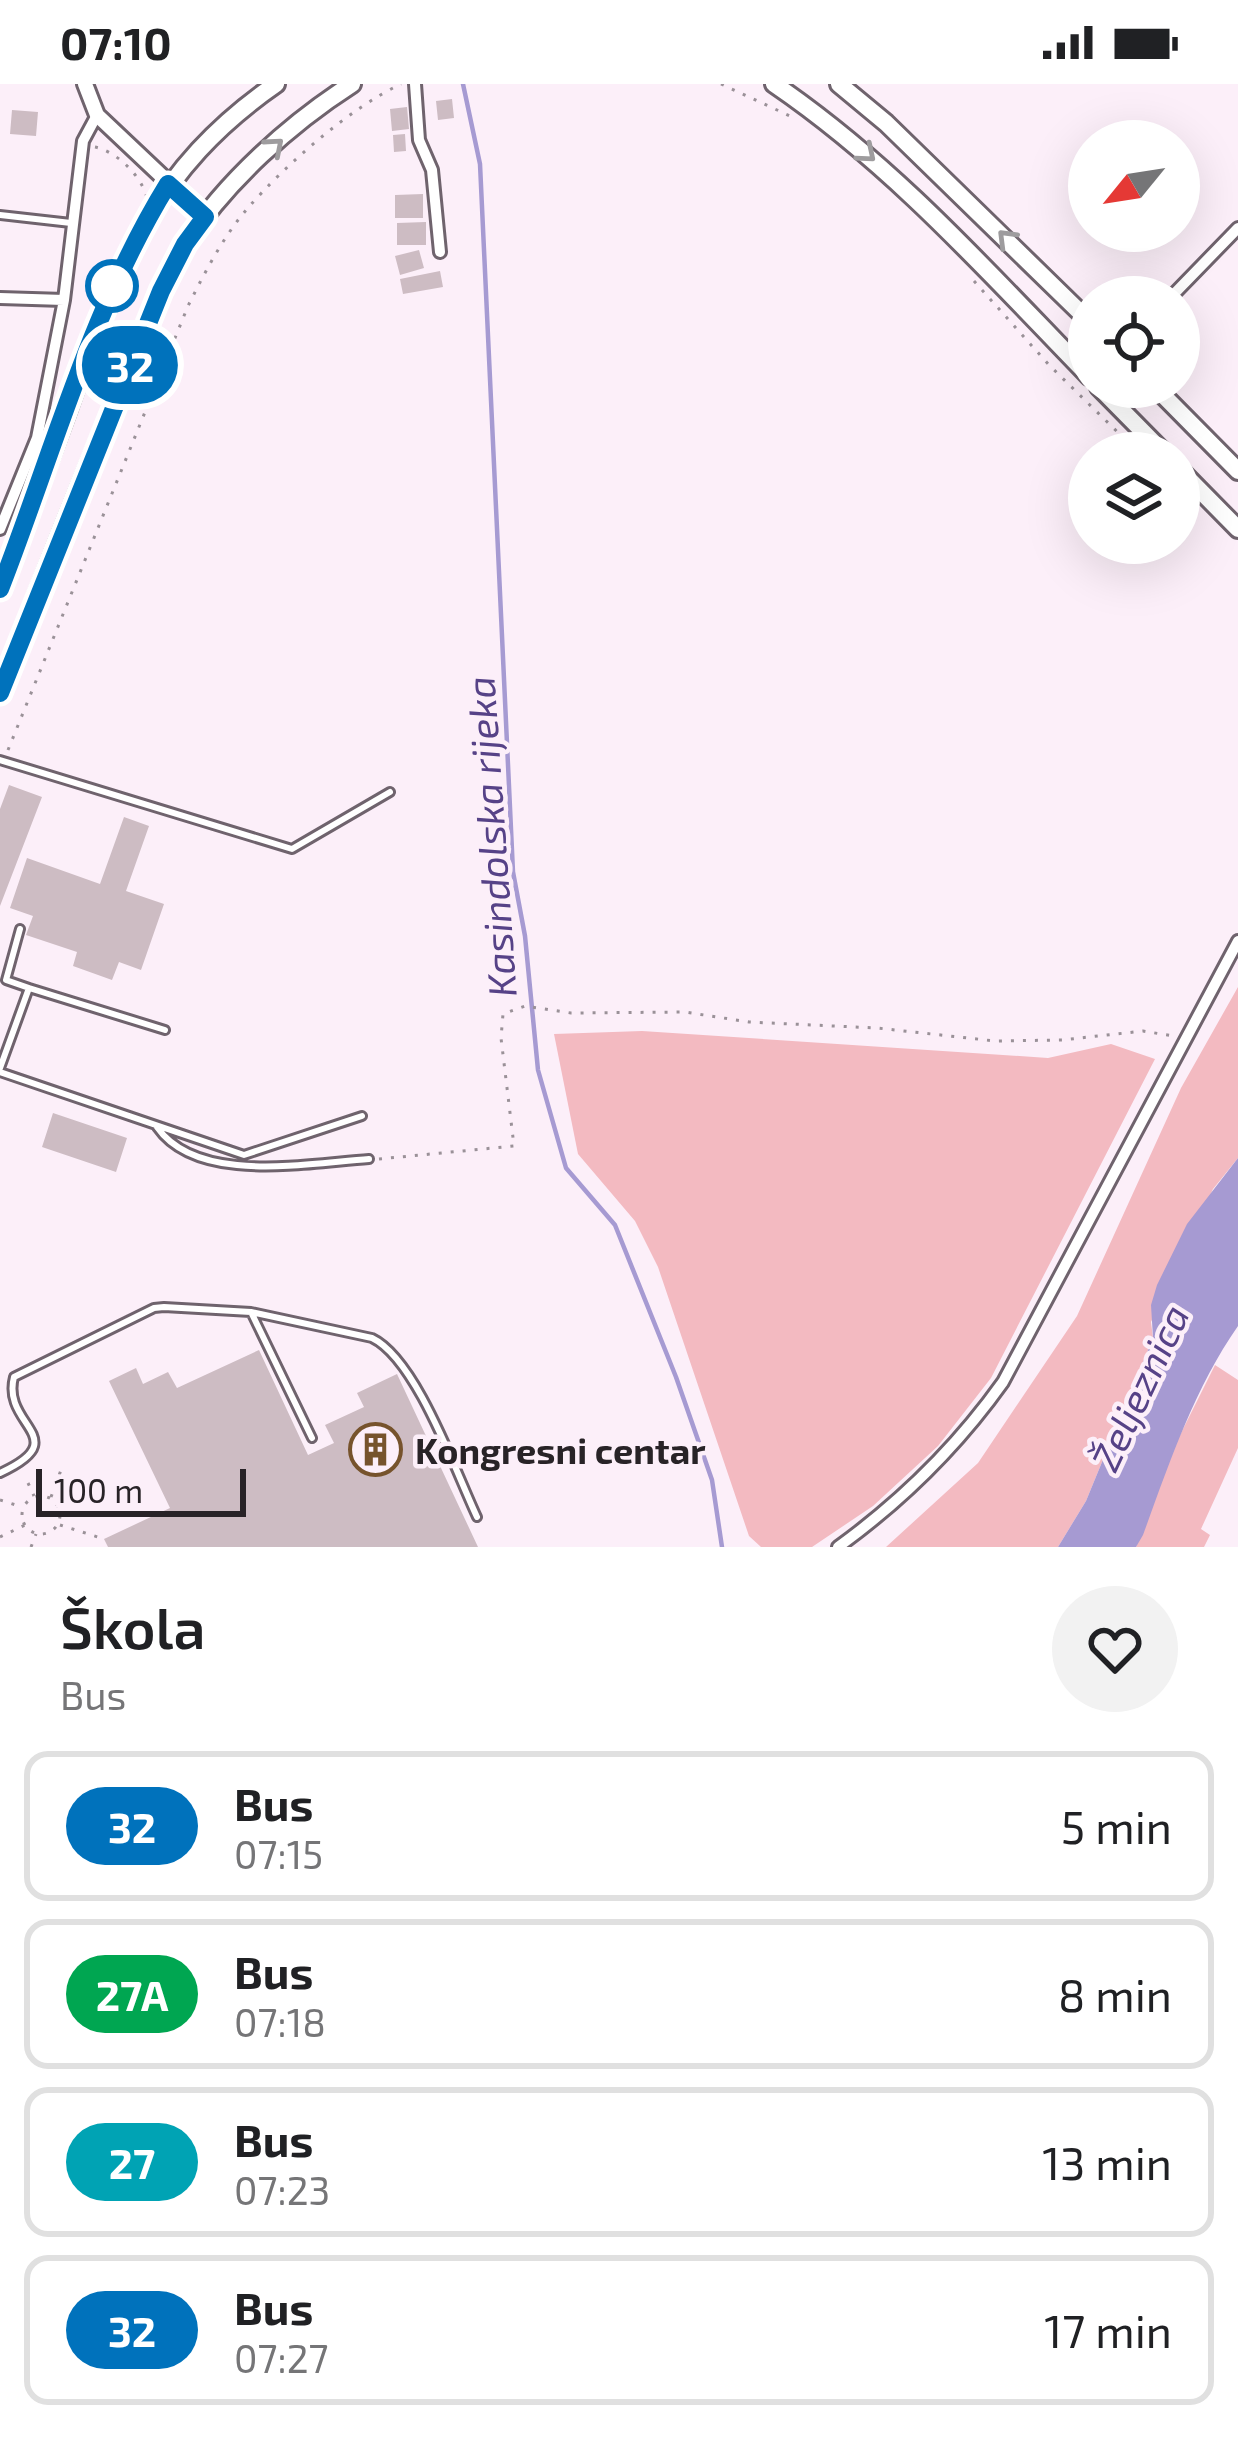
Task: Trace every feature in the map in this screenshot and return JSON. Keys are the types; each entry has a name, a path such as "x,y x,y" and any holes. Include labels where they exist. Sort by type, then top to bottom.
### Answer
{"main road":[{"path":"0,589 130,246 168,184 213,133 276,84"},
{"path":"0,694 161,291 185,244 256,162 352,84"},
{"path":"773,84 888,172 1068,355"},
{"path":"839,84 886,123 1068,301"},
{"path":"1120,408 1143,432"},
{"path":"1176,408 1238,471"},
{"path":"1200,490 1238,529"}],"street":[{"path":"85,84 97,115 205,217"},
{"path":"415,84 419,140 432,170 440,252"},
{"path":"0,529 37,438 64,300 83,141 97,115"},
{"path":"1191,276 1238,228"},
{"path":"0,298 64,300"},
{"path":"838,1547 938,1464 1003,1382 1238,941"}],"lane":[{"path":"0,215 71,223"},
{"path":"2,761 292,849 390,792"},
{"path":"20,929 6,980 165,1030"},
{"path":"28,988 0,1070 244,1155 362,1116"},
{"path":"156,1125 179,1150 219,1162 252,1167 369,1159"},
{"path":"0,1473 34,1453 11,1384 20,1372 154,1308 251,1312 386,1345 409,1372 477,1517"},
{"path":"251,1312 312,1438"}],"path":[{"path":"2,761 188,305 212,260 247,208 337,124 401,84"},
{"path":"722,84 790,116"},
{"path":"90,149 98,146 110,151 137,177 146,197"},
{"path":"968,274 1117,432"},
{"path":"369,1159 514,1146 503,1014 525,1006 571,1013 685,1012 748,1022 877,1028 994,1041 1143,1031 1186,1038"},
{"path":"50,1498 61,1470"},
{"path":"28,1483 35,1497"},
{"path":"23,1508 35,1497 50,1498"},
{"path":"23,1508 25,1525 36,1534 49,1533 60,1513 50,1498"},
{"path":"0,1500 23,1508"},
{"path":"58,1524 104,1539"},
{"path":"0,1537 25,1525"},
{"path":"31,1547 36,1534"}],"shaded area":[{"path":"1238,987 1238,1158 1213,1189 1151,1322 1153,1338 1086,1501 1058,1547 886,1547 978,1463 1077,1316 1181,1088"},
{"path":"642,1031 1048,1058 1111,1044 1155,1059 991,1378 938,1446 873,1506 812,1547 761,1547 749,1536 658,1267 635,1221 578,1154 554,1034"},
{"path":"1215,1365 1238,1380 1238,1448 1201,1529 1210,1535 1204,1547 1136,1547 1175,1445"}],"water":[{"name":"Željeznica","path":"1238,1158 1238,1326 1195,1401 1143,1535 1136,1547 1058,1547 1086,1501 1153,1338 1151,1305 1157,1285 1187,1224"}],"building":[{"path":"452,99 454,118 438,120 436,101"},
{"path":"407,107 409,129 392,131 390,109"},
{"path":"12,110 38,112 36,136 10,134"},
{"path":"405,134 406,151 394,152 393,135"},
{"path":"423,194 423,218 395,218 395,195"},
{"path":"426,222 426,245 397,245 397,223"},
{"path":"419,250 424,268 400,275 395,256"},
{"path":"440,271 443,287 403,294 400,279"},
{"path":"9,785 42,797 0,906 0,809"},
{"path":"124,817 149,826 126,891 164,904 141,970 119,962 112,980 73,966 77,952 26,935 33,916 10,908 27,858 100,884"},
{"path":"53,1113 127,1138 116,1172 42,1147"},
{"name":"Kongresni centar","path":"259,1350 308,1455 334,1443 325,1425 364,1407 357,1393 397,1374 478,1547 108,1547 104,1539 170,1508 109,1381 136,1368 143,1384 168,1372 177,1388"}],"waterway":[{"name":"Kasindolska rijeka","path":"463,84 480,164 513,872 525,936 538,1070 566,1168 615,1225 676,1377 712,1480 722,1547"}],"bus line":[{"name":"32","path":"0,589 108,296 130,246 168,184 205,217 161,291 0,693"}],"place":[{"name":"Kongresni centar","path":"376,1449"}]}
